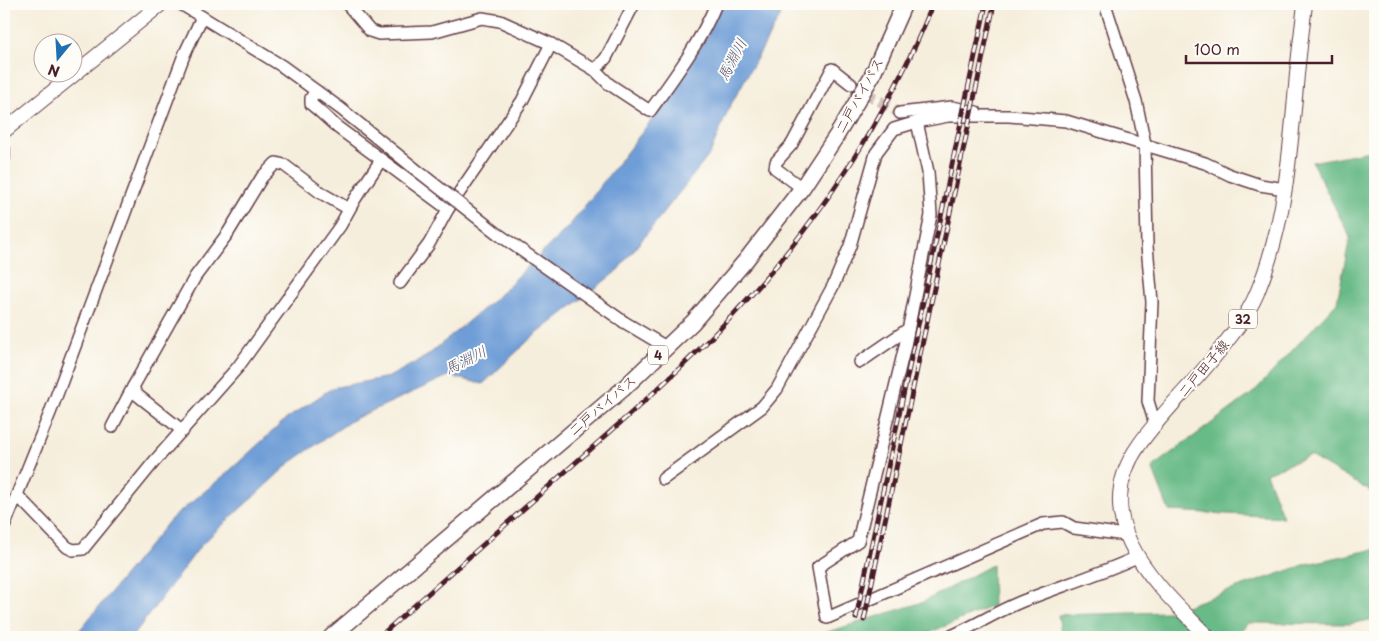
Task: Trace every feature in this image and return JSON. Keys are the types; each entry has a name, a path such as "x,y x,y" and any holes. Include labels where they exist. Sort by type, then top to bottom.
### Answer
{"highway":[{"name":"二戸バイパス","path":"331,637 623,389 693,322 746,260 802,188 837,135 872,76 904,4"}],"main road":[{"path":"4,131 161,4"},
{"name":"二戸田子線","path":"1208,637 1168,597 1137,557 1125,535 1120,506 1122,480 1129,461 1154,424 1199,376 1244,318 1256,295 1272,254 1285,189 1305,4"}],"street":[{"path":"181,4 282,66 498,234 624,322 666,347"},
{"path":"347,4 370,31 379,34 432,32 482,18 500,21 551,44 595,70 609,84 650,111 684,63 705,28 716,4"},
{"path":"595,70 606,58 634,4"},
{"path":"1105,4 1136,101 1145,144 1147,246 1152,302 1148,401 1154,424"},
{"path":"4,528 54,404 174,79 202,17"},
{"path":"400,283 429,244 448,209 522,101 551,44"},
{"path":"802,188 775,168 776,162 792,144 832,69 851,84"},
{"path":"316,91 311,98 311,104 316,109 448,209"},
{"path":"900,113 952,107 994,116 1066,121 1205,163 1230,175 1285,189"},
{"path":"663,479 762,407 777,389 828,295 850,246 876,153 894,129 948,116 982,118 994,116"},
{"path":"917,122 928,172 931,215 908,329 858,541 818,567 827,618 1043,524 1063,522 1074,528 1125,535"},
{"path":"4,148 4,158"},
{"path":"17,495 67,547 73,550 83,549 153,463 238,368 340,226 381,160"},
{"path":"112,427 195,277 228,233 262,177 276,163 284,165 321,193 349,209"},
{"path":"860,362 908,329"},
{"path":"133,388 136,394 183,431"},
{"path":"949,637 971,632 1017,604 1096,576 1137,557"}],"green space":[{"path":"1375,150 1375,494 1310,456 1266,473 1283,517 1169,511 1152,467 1254,392 1337,302 1350,237 1312,162"},
{"path":"1375,549 1375,619 1349,624 1249,623 1233,637 1062,637 1058,615 1168,612 1307,564"},
{"path":"992,565 993,606 919,637 812,637 923,602"}],"water":[{"name":"馬淵川","path":"721,4 783,4 780,17 729,108 710,154 617,271 529,340 483,384 448,376 352,420 291,462 202,544 132,637 74,637 170,520 227,473 285,420 332,388 389,377 427,356 497,297 570,225 674,91 708,34"}],"tunnel":[{"path":"851,84 900,113"}],"railway":[{"path":"379,637 615,428 695,354 764,281 821,207 872,129 915,46 933,4"},
{"path":"856,618 986,4"},
{"path":"864,620 994,4"}]}
